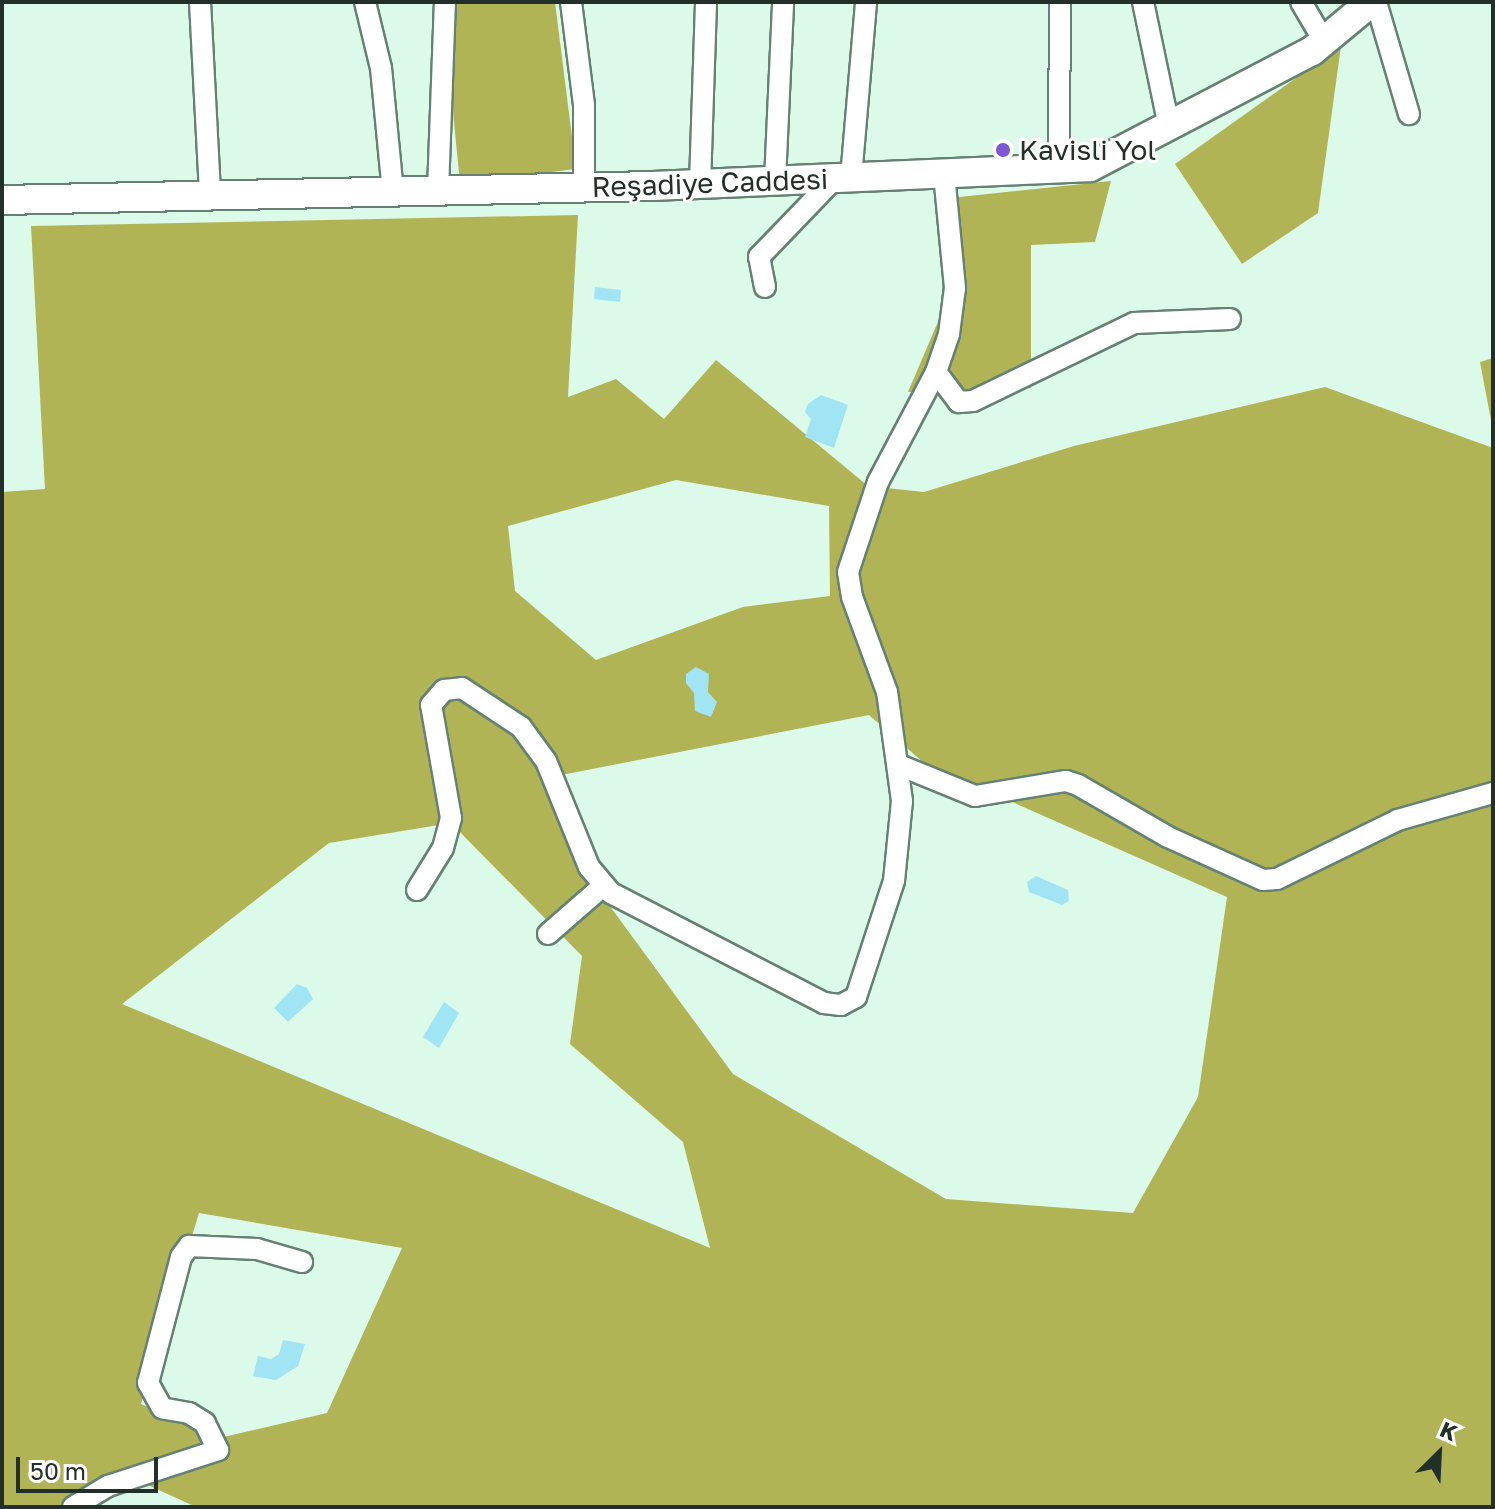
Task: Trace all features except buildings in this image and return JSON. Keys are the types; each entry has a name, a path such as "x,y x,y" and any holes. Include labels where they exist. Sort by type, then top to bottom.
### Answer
{"street":[{"path":"200,2 210,196"},
{"path":"365,2 381,68 393,192"},
{"path":"438,191 445,2"},
{"path":"571,2 584,105 584,188"},
{"path":"700,184 706,2"},
{"path":"775,181 783,2"},
{"path":"765,287 759,257 842,178 866,2"},
{"path":"1059,169 1060,2"},
{"path":"1143,2 1169,126"},
{"path":"1301,2 1324,41"},
{"path":"1374,2 1409,114"},
{"name":"Reşadiye Caddesi","path":"2,200 584,188 1090,167 1324,41 1374,2"},
{"path":"417,890 443,848 451,818 431,705 452,687 472,693 521,727 546,761 573,832 603,886 622,902 824,1003 848,1003 862,987 894,881 902,826 899,765 887,692 852,597 848,572 878,482 936,372 949,334 955,288 944,174"},
{"path":"936,372 959,402 973,401 1134,323 1230,319"},
{"path":"899,765 975,796 1066,781 1168,837 1263,880 1277,879 1398,820 1493,793"},
{"path":"548,934 603,886"},
{"path":"73,1507 108,1486 218,1450 205,1423 189,1413 162,1408 148,1383 189,1246 257,1249 302,1262"}],"shaded area":[{"path":"442,2 555,2 576,169 460,183"},
{"path":"1341,46 1318,213 1242,264 1175,164"},
{"path":"1111,181 1095,242 1031,245 1031,388 908,392 940,317 950,198"},
{"path":"578,215 568,397 616,379 664,419 716,360 868,486 924,492 1074,446 1325,387 1493,448 1493,1507 196,1507 139,1481 92,1507 2,1507 2,492 45,489 31,226","holes":["676,480 829,506 830,596 743,607 596,660 515,591 508,526","869,715 924,763 1227,897 1198,1097 1133,1213 946,1199 733,1074 601,894 546,778","451,823 582,956 570,1044 683,1142 710,1248 122,1004 329,843","199,1213 402,1248 327,1413 219,1438 141,1404"]},
{"path":"1493,358 1493,431 1480,362"}],"water":[{"path":"595,287 621,290 620,302 594,299"},
{"path":"821,395 848,405 834,448 805,437 811,419 805,412 808,404"},
{"path":"696,667 709,674 708,692 717,702 711,717 695,711 694,693 686,683 686,674"},
{"path":"1036,876 1068,890 1069,901 1062,905 1029,892 1027,882"},
{"path":"297,984 307,988 313,999 288,1022 274,1008"},
{"path":"444,1002 459,1013 439,1048 423,1037"},
{"path":"283,1340 305,1344 298,1366 276,1380 253,1376 258,1356 271,1359 279,1354"}],"place":[{"name":"Kavisli Yol","path":"1003,150"}]}
